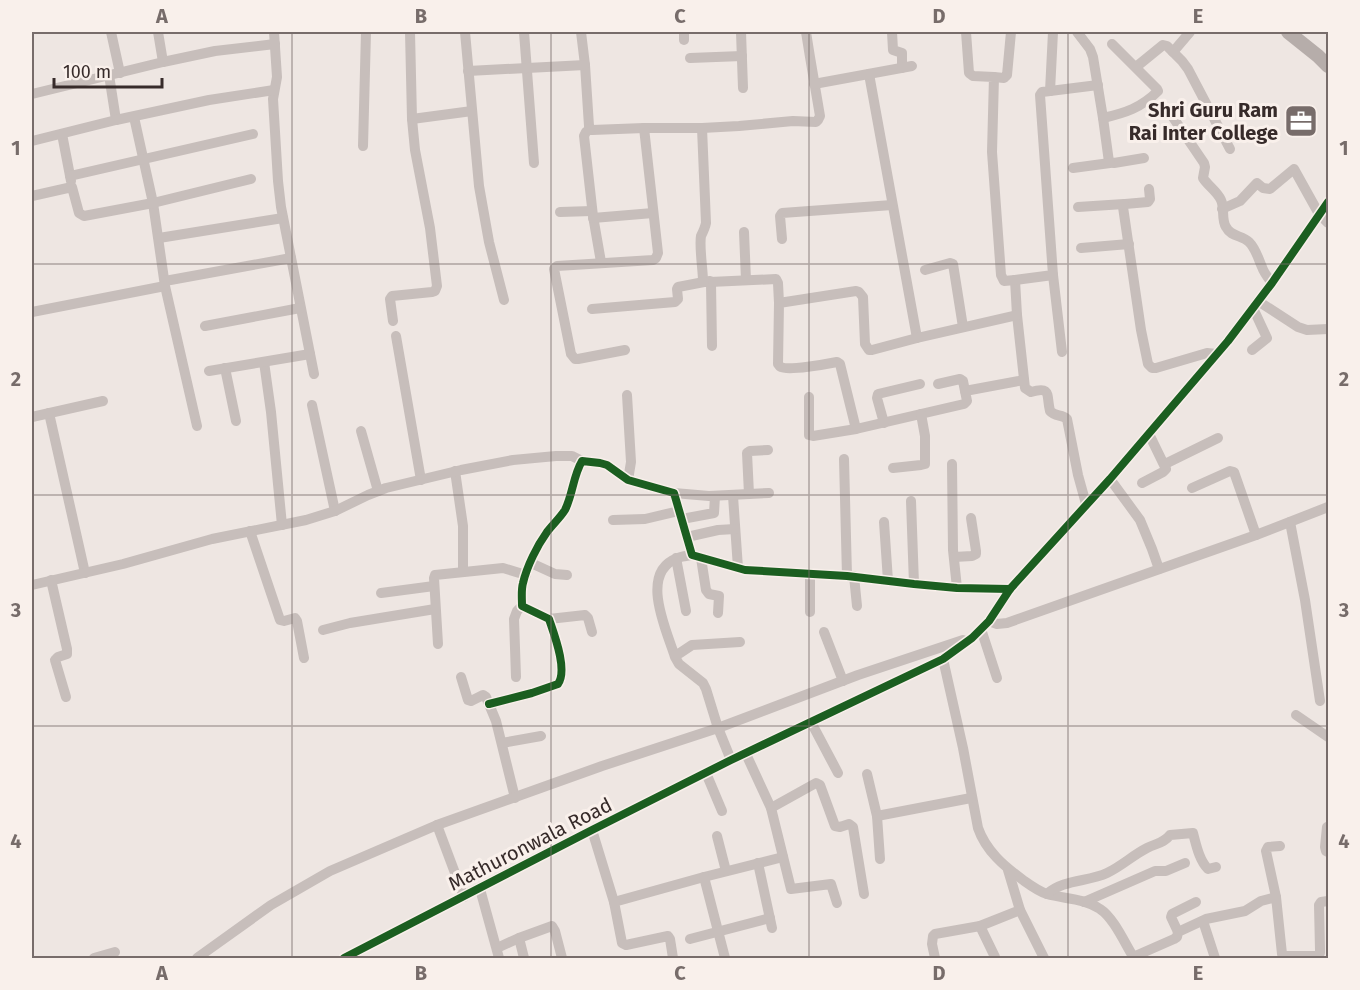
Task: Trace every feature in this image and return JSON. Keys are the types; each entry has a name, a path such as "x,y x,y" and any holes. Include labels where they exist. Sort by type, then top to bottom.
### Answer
{"main road":[{"path":"1288,32 1329,66"}],"street":[{"path":"111,32 116,120"},
{"path":"158,32 164,62"},
{"path":"274,32 277,77 273,99 278,181 314,374"},
{"path":"363,146 366,32"},
{"path":"393,321 390,299 392,296 432,292 436,289 430,228 415,150 410,32"},
{"path":"465,32 479,186 485,222 504,300"},
{"path":"524,32 534,164"},
{"path":"581,32 590,129"},
{"path":"741,32 743,88"},
{"path":"601,262 593,215 584,136 586,132 590,129 702,128 793,121 816,122 820,116 806,32"},
{"path":"814,84 907,67 902,54 893,49 892,32"},
{"path":"966,32 969,73 973,76 1004,78 1007,75 1011,32"},
{"path":"1050,91 1053,32"},
{"path":"1077,32 1093,57 1110,163"},
{"path":"1173,52 1190,32"},
{"path":"32,94 215,51 275,44"},
{"path":"1103,118 1132,110 1158,90 1112,44"},
{"path":"1136,67 1163,45 1167,46 1188,69 1230,149"},
{"path":"690,58 742,56"},
{"path":"468,71 585,65"},
{"path":"869,74 917,338"},
{"path":"993,77 992,152 1001,275 1004,281 1053,275"},
{"path":"1062,352 1053,275 1040,95 1042,92 1098,85"},
{"path":"32,141 209,100 274,90"},
{"path":"412,119 471,111"},
{"path":"1170,113 1202,159 1205,167 1203,178 1220,198 1224,224 1228,231 1250,243 1272,284"},
{"path":"134,117 153,203 165,284 197,426"},
{"path":"625,350 575,359 571,354 554,269 557,266 656,258 658,253 644,128"},
{"path":"702,128 706,222 701,238 712,346"},
{"path":"62,134 77,207 83,215 153,203 251,179"},
{"path":"32,196 144,159 253,134"},
{"path":"1073,168 1144,159"},
{"path":"1222,209 1240,201 1257,183 1263,188 1270,189 1294,169 1319,214 1329,223"},
{"path":"1078,207 1148,202 1149,189"},
{"name":"Mathuronwala Road","path":"344,958 731,760 943,659 972,638 985,625 1010,589 1110,479 1216,354 1272,284 1329,202"},
{"path":"1124,204 1141,330 1149,366 1156,368 1207,353 1216,354"},
{"path":"782,239 780,216 782,213 892,205"},
{"path":"560,212 593,215 653,213"},
{"path":"159,238 284,218"},
{"path":"744,232 746,280"},
{"path":"1081,248 1129,244"},
{"path":"32,312 291,258"},
{"path":"925,270 953,264 963,327"},
{"path":"592,309 675,302 678,299 678,287 707,282 776,279 779,303 779,366 792,368 837,362 840,364 856,429"},
{"path":"1016,280 1017,315 1025,388 1030,392 1044,390 1050,411 1054,416 1067,419 1086,504"},
{"path":"779,303 860,292 863,297 865,344 869,350 1017,315"},
{"path":"1256,304 1298,327 1307,330 1329,329"},
{"path":"1252,350 1267,338 1256,304"},
{"path":"205,326 300,308"},
{"path":"396,336 421,480"},
{"path":"209,371 310,354"},
{"path":"264,362 282,525"},
{"path":"225,369 236,421"},
{"path":"809,397 809,433 811,436 884,423 964,404 967,401 963,381 960,379 938,384"},
{"path":"965,391 1024,380"},
{"path":"884,423 878,394 920,384"},
{"path":"627,395 631,462 628,480"},
{"path":"32,417 103,401"},
{"path":"312,405 335,511"},
{"path":"49,413 85,573"},
{"path":"893,468 925,464 925,436 921,414"},
{"path":"361,431 378,491"},
{"path":"1142,483 1165,470 1166,467 1149,434"},
{"path":"1165,464 1218,438"},
{"path":"749,494 747,453 768,450"},
{"path":"32,585 123,564 212,539 306,520 335,511 386,488 513,460 572,456 582,461 607,465 628,480 674,493 733,496 769,493"},
{"path":"844,459 851,576 857,606"},
{"path":"516,677 514,619 522,606 522,589 526,575 547,532 565,509 576,472 582,461"},
{"path":"952,465 957,588"},
{"path":"455,471 463,526 463,572"},
{"path":"1192,488 1230,471 1234,472 1256,535"},
{"path":"1110,479 1140,520 1159,568"},
{"path":"674,493 706,590 709,594 719,596 718,613"},
{"path":"613,520 714,513 716,496"},
{"path":"733,496 738,568"},
{"path":"911,501 915,584"},
{"path":"997,678 985,625 1007,623 1329,507"},
{"path":"954,557 976,554 971,518"},
{"path":"884,522 888,581"},
{"path":"1290,522 1305,600 1320,701"},
{"path":"687,537 718,530 735,529"},
{"path":"250,531 280,620 295,618 297,621 304,658"},
{"path":"731,760 706,689 703,683 680,664 675,655 657,600 656,588 659,578 663,570 676,558 696,556 738,568 762,571 851,576 957,588 1010,589"},
{"path":"676,558 686,611"},
{"path":"531,564 555,574 567,575"},
{"path":"438,644 435,575 503,568 526,575"},
{"path":"810,574 810,612"},
{"path":"51,580 68,649 67,654 56,660 66,697"},
{"path":"381,593 434,586"},
{"path":"522,606 549,619 585,615 592,632"},
{"path":"323,630 350,623 435,609"},
{"path":"489,704 558,684 562,672 560,656 549,619"},
{"path":"824,632 843,681"},
{"path":"197,958 271,905 330,871 437,825 602,766 718,728 843,681 972,638"},
{"path":"675,655 692,645 740,642"},
{"path":"943,659 981,837 1008,869 1038,891 1084,902 1101,909 1133,958 1174,939 1178,932 1203,921 1245,911 1261,901 1276,897"},
{"path":"461,677 468,700 471,701 484,695 489,704 496,721 516,798"},
{"path":"1296,715 1329,737"},
{"path":"812,722 838,773"},
{"path":"502,742 541,736"},
{"path":"746,754 771,808 790,889 831,884 837,903"},
{"path":"706,773 722,811"},
{"path":"867,774 877,816 880,858"},
{"path":"771,808 818,783 834,824 837,827 849,824 853,827 864,894"},
{"path":"877,816 971,798"},
{"path":"437,825 464,897"},
{"path":"1327,827 1325,849 1329,852"},
{"path":"592,830 614,902 622,944 668,936 674,958"},
{"path":"1047,894 1057,886 1106,873 1145,849 1167,840 1170,835 1193,833 1204,866 1208,869 1216,867"},
{"path":"717,836 726,871"},
{"path":"1280,846 1268,848 1266,851 1276,897 1283,957 1318,955 1320,950 1319,905 1321,902 1329,901"},
{"path":"614,902 783,857"},
{"path":"690,939 771,923 758,863"},
{"path":"1084,902 1155,872 1166,871 1185,863"},
{"path":"1008,869 1020,910 1044,958"},
{"path":"704,877 725,958"},
{"path":"480,889 498,953 519,938 552,926 562,958"},
{"path":"1178,932 1172,914 1196,902"},
{"path":"935,958 932,944 935,934 980,926 1020,910"},
{"path":"1203,921 1215,958"},
{"path":"980,926 995,957"},
{"path":"519,938 524,958"},
{"path":"94,958 115,952"}],"cycle path":[{"path":"344,958 731,760 943,659 972,638 989,621 1010,589 1110,479 1228,341 1272,283 1328,202"},
{"path":"489,704 558,684 561,678 561,661 549,619 522,606 522,588 536,550 565,510 582,461 607,465 628,480 674,493 692,555 745,570 847,576 957,588 1010,589"}],"place":[{"name":"Shri Guru Ram Rai Inter College","path":"1301,121"}]}
